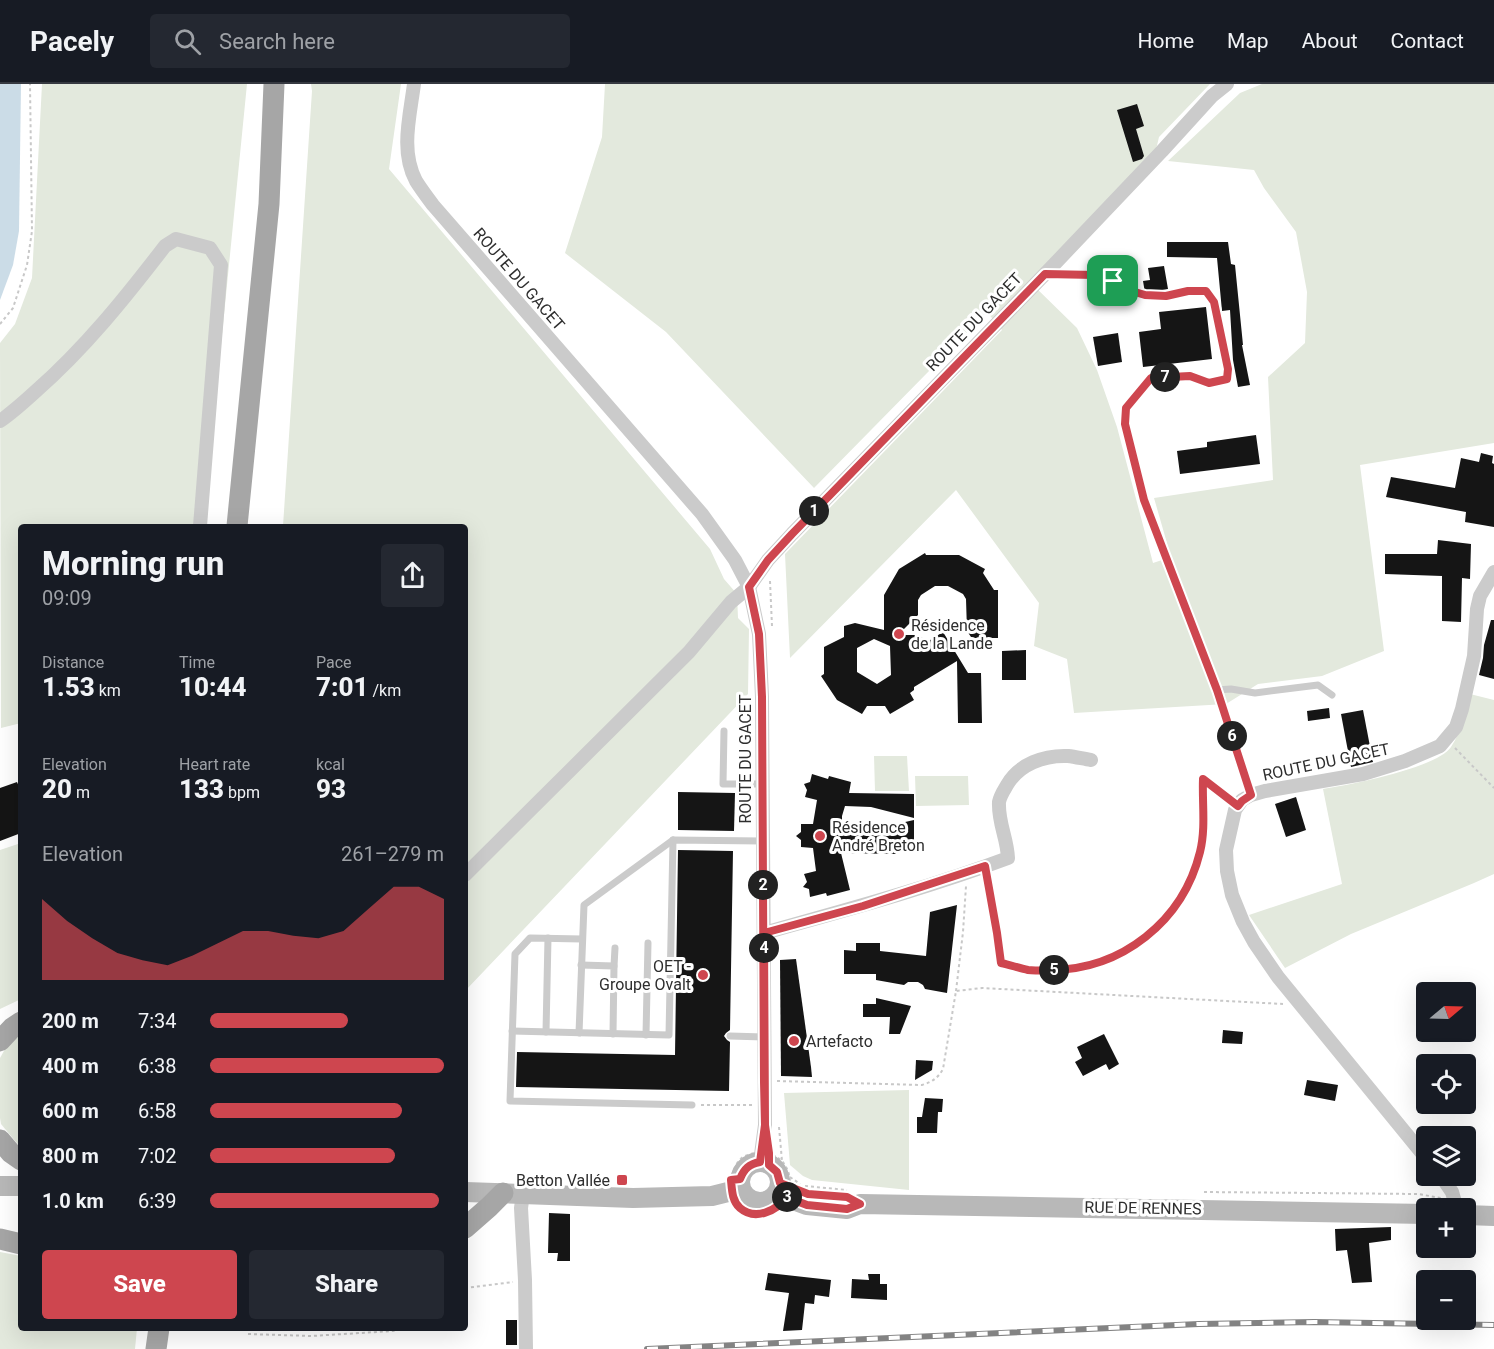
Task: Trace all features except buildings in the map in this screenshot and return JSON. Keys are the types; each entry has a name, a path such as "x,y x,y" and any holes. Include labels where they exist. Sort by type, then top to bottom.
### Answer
{"main road":[{"path":"237,524 269,204 274,84"},
{"path":"0,1041 18,1024"},
{"path":"0,1140 18,1158"},
{"path":"468,1192 633,1198 712,1196 736,1185 742,1172 753,1163 770,1162 777,1172 783,1190"},
{"name":"RUE DE RENNES","path":"736,1185 746,1197 758,1203 772,1199 783,1190 847,1197 860,1204 1416,1214"},
{"path":"0,1186 18,1186"},
{"path":"468,1225 489,1207 513,1193"},
{"path":"1476,1215 1494,1216"},
{"path":"0,1239 18,1243"},
{"path":"143,1349 145,1331"},
{"path":"156,1349 159,1331"}],"street":[{"name":"ROUTE DU GACET","path":"414,84 407,140 409,161 417,181 433,205 702,514 735,560 749,587 759,634 762,697 764,1105 770,1162"},
{"name":"ROUTE DU GACET","path":"749,587 768,560 792,534 1162,152 1212,96 1227,84"},
{"path":"0,421 59,370 99,329 165,246 176,239 210,248 220,265 200,524"},
{"path":"1447,739 1456,727 1469,681 1474,656 1479,596 1494,572"},
{"path":"468,872 688,652 731,602 749,587"},
{"name":"ROUTE DU GACET","path":"1238,806 1251,795 1265,791 1363,774 1406,761 1427,753 1447,739"},
{"path":"764,933 863,906 1008,858 1008,844 1000,822 999,799 1011,779 1029,763 1050,757 1069,756 1091,760"},
{"path":"1238,806 1230,828 1226,850 1232,895 1243,922 1278,977 1416,1146"},
{"path":"513,1193 521,1208 526,1349"}],"lane":[{"path":"1251,795 1217,690 1232,689 1255,693 1318,685 1332,695"},
{"path":"724,731 723,784 762,784"},
{"path":"579,1033 584,905 673,840 762,841"},
{"path":"512,1031 672,1035 673,840"},
{"path":"582,939 530,938 515,954 510,1101 692,1105"},
{"path":"546,1032 548,938"},
{"path":"646,1035 648,943"},
{"path":"613,1034 615,948"},
{"path":"581,965 614,966"},
{"path":"730,1036 764,1037"}],"path":[{"path":"0,324 13,308 27,265 32,231 30,84"},
{"path":"1045,274 1095,275 1113,281 1125,289 1145,295 1166,296 1188,291 1206,291 1214,302 1228,369 1227,379 1209,383 1190,376 1151,378 1126,408 1125,424 1144,500 1217,690"},
{"path":"1447,739 1494,788"},
{"path":"976,869 997,933 1001,963 1028,970 1053,970 1097,964 1135,945 1150,934 1165,919 1181,897 1192,875 1200,850 1203,827 1203,779 1238,806"},
{"path":"775,1081 922,1085 940,1075 943,1070 963,932 976,869"},
{"path":"956,991 982,988 1301,1005"},
{"path":"692,1105 764,1105"},
{"path":"736,1185 735,1201 740,1208 748,1213 759,1214 772,1211 783,1201 783,1190 790,1177 770,1162"},
{"path":"468,1288 525,1280"},
{"path":"248,1335 311,1336 393,1331"}],"shaded area":[{"path":"42,84 247,84 203,524 18,524 18,724 1,728 0,343 15,324 32,278"},
{"path":"311,84 401,84 389,169 710,549 724,579 737,594 738,618 749,629 748,694 468,988 468,524 283,524"},
{"path":"605,84 1210,84 1159,137 1155,154 1031,283 1077,328 1097,370 1117,427 1153,563 1171,557 1154,498 1273,480 1268,377 1305,343 1307,292 1296,232 1264,188 1254,170 1168,161 1240,93 1262,84 1494,84 1494,443 1360,465 1384,651 1322,676 1258,684 1226,704 1074,713 1067,659 1034,646 1039,603 956,490 790,658 785,554 1002,330 987,312 814,488 666,332 565,253 602,137"},
{"path":"1470,694 1494,700 1494,874 1351,934 1285,968 1249,915 1342,884 1323,789 1392,774 1443,755 1451,747 1457,735"},
{"path":"874,756 907,756 909,791 875,791"},
{"path":"915,776 968,776 969,805 916,806"},
{"path":"18,844 18,1000 0,1009 0,850"},
{"path":"18,1035 18,1144 1,1124 0,1118 0,1058 9,1042"},
{"path":"909,1090 909,1190 812,1180 790,1165 784,1093"},
{"path":"0,1252 18,1255 18,1331 137,1331 135,1349 0,1349"}],"water":[{"path":"0,84 21,84 19,231 13,265 0,300"}],"railway":[{"path":"647,1349 1199,1324 1314,1322 1494,1325"}],"place":[{"name":"Résidence de la Lande","path":"899,634"},
{"name":"Résidence André Breton","path":"820,836"},
{"name":"OET - Groupe Ovalt","path":"703,975"},
{"name":"Artefacto","path":"794,1041"},
{"name":"Betton Vallée","path":"622,1180"}],"route":[{"path":"1113,281 1095,275 1045,274 792,534 768,560 749,587 759,634 762,697 762,841 764,933 765,1125 760,1162 747,1167 740,1179 731,1180 735,1201 748,1213 759,1214 772,1211 786,1197 807,1205 847,1209 860,1204 847,1197 808,1194 780,1183 777,1172 769,1165 769,1153 765,1125 764,1105 764,933 863,906 985,866 1001,963 1028,970 1053,970 1097,964 1135,945 1150,934 1165,919 1181,897 1192,875 1200,850 1203,827 1203,779 1238,806 1251,795 1217,690 1144,500 1125,424 1126,408 1151,378 1190,376 1209,383 1227,379 1228,369 1214,302 1206,291 1188,291 1166,296 1145,295 1125,289 1113,281"}]}
